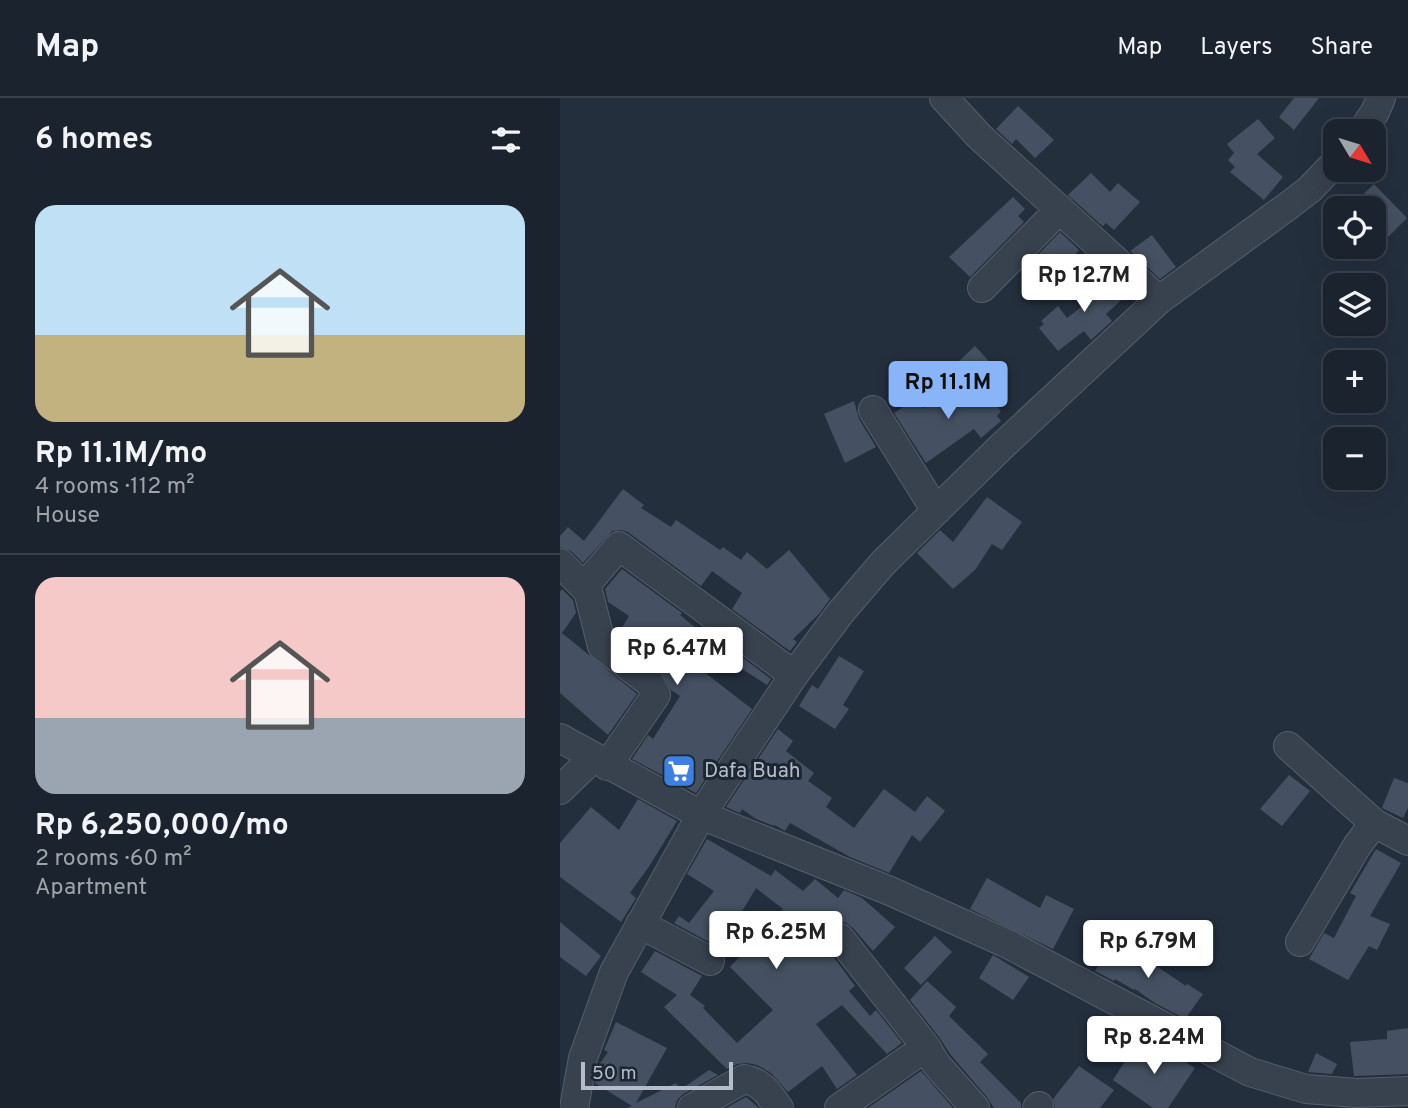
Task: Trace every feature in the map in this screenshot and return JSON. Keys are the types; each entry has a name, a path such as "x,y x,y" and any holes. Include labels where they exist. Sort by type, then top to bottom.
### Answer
{"street":[{"path":"944,98 980,136 1159,300"},
{"path":"1371,119 1381,98"},
{"path":"574,1108 583,1058 614,972 701,815 794,675 841,612 883,563 1000,447 1159,300 1289,206 1323,175"},
{"path":"982,288 1060,209"},
{"path":"873,410 936,511"},
{"path":"584,587 619,547 794,675"},
{"path":"560,563 592,599 602,646 650,683 656,695 600,762 560,790"},
{"path":"560,738 701,815 951,917 1008,944 1301,1099 1408,1091"},
{"path":"1288,746 1374,823 1408,841"},
{"path":"1300,942 1357,846 1374,823"},
{"path":"640,924 710,961"},
{"path":"839,938 972,1107"},
{"path":"839,1108 926,1047"},
{"path":"692,1108 744,1079 764,1087 779,1108"}],"building":[{"path":"1294,98 1319,98 1294,130 1279,117"},
{"path":"1018,106 1054,140 1035,158 1016,139 1012,144 996,129"},
{"path":"1258,119 1275,138 1257,154 1283,177 1264,200 1230,172 1235,167 1228,160 1234,153 1227,144"},
{"path":"1091,173 1110,192 1118,183 1140,202 1114,230 1106,223 1103,226 1100,224 1068,195"},
{"path":"1374,184 1386,196 1362,196"},
{"path":"1386,196 1407,218 1386,239"},
{"path":"1013,197 1025,209 1018,216 1024,222 970,277 949,257"},
{"path":"1060,232 1079,250 1066,265 1062,260 1043,285 1023,270"},
{"path":"1152,235 1176,267 1160,279 1130,251"},
{"path":"1103,272 1128,294 1106,314 1112,321 1091,340 1084,331 1058,351 1039,328 1044,324 1041,321 1058,306 1067,318 1094,297 1084,286"},
{"path":"975,346 996,369 978,385 956,364"},
{"path":"973,381 1001,411 997,416 1001,421 981,438 974,429 926,463 894,413 916,398 923,408 941,396 948,407"},
{"path":"854,401 859,419 876,447 845,463 824,414"},
{"path":"623,489 644,505 641,508 671,527 676,520 720,550 723,547 741,560 747,552 767,569 789,550 830,599 819,614 793,639 797,642 790,651 732,609 742,593 712,571 701,586 628,532 612,531 583,563 571,551 560,547 560,536 568,527 584,541"},
{"path":"987,497 1022,522 1002,550 992,544 975,570 953,589 917,553 940,530 953,542"},
{"path":"622,569 682,613 680,615 703,634 686,658 752,709 696,793 632,759 648,735 653,739 680,696 671,690 660,670 617,636 629,616 608,602 605,589"},
{"path":"562,589 573,600 576,613 562,633 637,694 608,735 560,693"},
{"path":"839,656 864,671 843,705 849,709 835,729 799,706 812,685 818,689"},
{"path":"742,657 771,679 767,685 736,665"},
{"path":"778,729 793,741 786,751 814,773 808,781 832,798 826,807 854,828 884,789 915,812 927,796 945,811 920,842 912,835 889,873 850,857 790,823 785,831 756,819 742,809 740,813 726,807"},
{"path":"1289,775 1310,791 1282,826 1260,809"},
{"path":"1394,778 1408,783 1408,808 1403,818 1382,808"},
{"path":"638,799 677,821 630,893 636,898 621,922 560,877 560,843 591,807 619,830"},
{"path":"707,839 771,876 775,870 803,891 815,879 838,898 844,890 862,898 895,927 873,951 845,922 829,925 824,933 824,940 855,986 849,991 870,1016 876,1010 902,1043 887,1054 842,1005 816,1024 857,1075 837,1089 822,1066 788,1092 771,1073 757,1065 737,1064 727,1069 664,1007 677,995 641,972 655,951 702,976 690,995 705,1006 703,1008 737,1043 773,1010 730,967 783,909 756,888 720,948 674,923 679,916 689,923 714,891 687,874"},
{"path":"1376,849 1401,863 1370,916 1390,924 1377,950 1369,946 1348,980 1309,959 1324,933 1334,938 1356,896 1350,893"},
{"path":"987,878 1040,908 1046,895 1074,909 1053,949 970,909"},
{"path":"560,922 601,956 586,976 560,957"},
{"path":"935,936 952,952 921,985 904,968"},
{"path":"1115,938 1186,986 1187,984 1203,994 1185,1019 1135,989 1095,971"},
{"path":"993,955 1029,977 1013,1000 979,978"},
{"path":"927,981 956,1007 949,1016 988,1054 980,1062 1021,1103 1021,1108 994,1108 910,1000"},
{"path":"616,1022 667,1048 636,1103 676,1083 680,1090 709,1070 718,1075 683,1094 677,1100 675,1108 627,1108 632,1106 595,1083 598,1066 608,1052 604,1050"},
{"path":"1408,1028 1408,1074 1354,1076 1350,1042 1387,1039 1387,1031"},
{"path":"1137,1042 1164,1059 1169,1051 1195,1068 1168,1108 1153,1108 1113,1080"},
{"path":"1316,1053 1337,1064 1332,1074 1308,1072"},
{"path":"1079,1066 1114,1090 1100,1108 1055,1108 1053,1099"},
{"path":"921,1071 953,1108 868,1108"},
{"path":"746,1097 759,1108 726,1108"}],"place":[{"name":"Dafa Buah","path":"679,771"}]}
